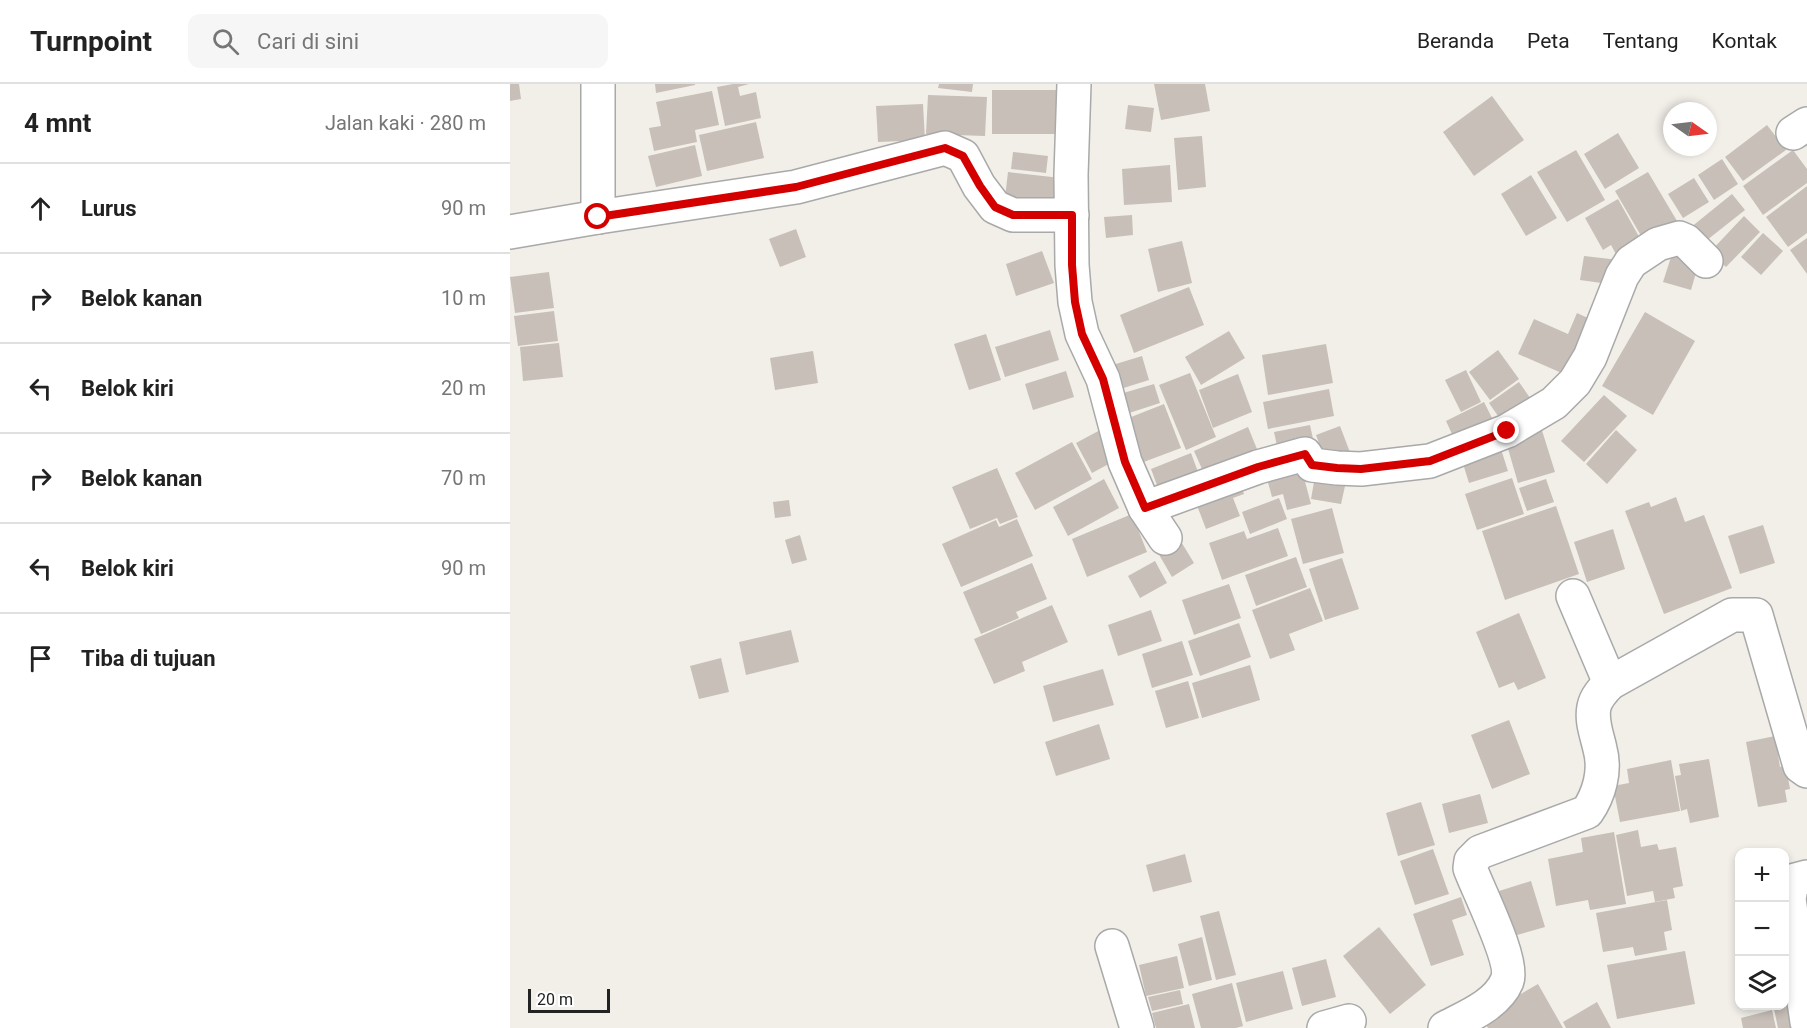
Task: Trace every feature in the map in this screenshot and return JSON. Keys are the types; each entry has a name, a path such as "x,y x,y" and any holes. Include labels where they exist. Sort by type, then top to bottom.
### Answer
{"street":[{"path":"598,84 598,217"},
{"path":"1074,84 1072,265 1075,302 1082,334 1103,379 1125,462 1145,508 1165,538"},
{"path":"510,232 796,187 945,148 963,156 995,207 1013,215 1072,215"},
{"path":"1145,508 1258,467 1305,454 1312,465 1373,468 1430,461 1507,431 1554,403 1575,382 1590,357 1622,276 1631,262 1658,244 1679,238 1686,241 1706,261"},
{"path":"1573,596 1610,683"},
{"path":"1445,1028 1491,1002 1507,980 1508,970 1500,942 1470,868 1471,861 1480,852 1587,813 1596,800 1601,780 1601,752 1595,728 1594,709 1599,695 1610,683 1732,615 1756,615 1800,766 1807,771"},
{"path":"1807,878 1792,881 1789,899 1807,1022"},
{"path":"1112,946 1137,1028"}],"building":[{"path":"510,84 519,84 521,99 510,101"},
{"path":"655,84 695,84 695,85 656,93"},
{"path":"749,84 738,87 740,96 756,92 761,118 725,126 717,87"},
{"path":"939,84 973,84 972,92 938,88"},
{"path":"1154,84 1205,84 1210,111 1161,120"},
{"path":"992,90 1067,90 1066,134 992,134"},
{"path":"712,91 719,125 695,130 697,142 654,151 649,128 661,126 656,102"},
{"path":"928,95 987,97 985,136 926,134"},
{"path":"1492,96 1524,140 1474,176 1443,132"},
{"path":"923,104 925,140 878,142 876,106"},
{"path":"1128,105 1154,108 1151,132 1125,129"},
{"path":"756,122 764,158 707,171 699,135"},
{"path":"1767,125 1786,150 1743,181 1725,157"},
{"path":"1618,133 1639,168 1605,189 1584,154"},
{"path":"1202,136 1206,187 1178,190 1174,138"},
{"path":"695,145 702,176 656,187 648,156"},
{"path":"1576,150 1605,200 1567,222 1537,172"},
{"path":"1793,150 1807,169 1807,183 1763,215 1743,186"},
{"path":"1013,152 1048,156 1046,173 1011,169"},
{"path":"1722,159 1738,184 1714,200 1698,175"},
{"path":"1170,165 1172,202 1124,205 1122,169"},
{"path":"1008,172 1061,178 1057,212 1004,206"},
{"path":"1648,172 1680,226 1647,246 1615,191"},
{"path":"1531,175 1557,218 1526,236 1501,194"},
{"path":"1694,178 1709,202 1683,218 1668,194"},
{"path":"1807,186 1807,233 1788,247 1766,217"},
{"path":"1732,194 1745,210 1702,244 1690,228"},
{"path":"1618,199 1642,242 1617,256 1611,245 1603,250 1585,218"},
{"path":"1132,215 1133,235 1106,238 1104,217"},
{"path":"1744,216 1760,232 1726,267 1710,252"},
{"path":"796,229 806,257 780,267 769,239"},
{"path":"1763,233 1783,251 1761,275 1741,257"},
{"path":"1807,238 1807,274 1790,250"},
{"path":"1182,241 1192,283 1158,292 1148,249"},
{"path":"1042,251 1054,283 1016,296 1006,264"},
{"path":"1673,251 1700,259 1691,290 1663,282"},
{"path":"1584,256 1619,260 1616,285 1580,280"},
{"path":"549,272 554,308 515,313 510,277"},
{"path":"1189,287 1204,325 1134,353 1120,315"},
{"path":"554,311 558,341 518,346 514,316"},
{"path":"1645,312 1695,341 1653,415 1602,386"},
{"path":"1577,313 1601,324 1573,378 1518,354 1534,319 1568,334"},
{"path":"1050,330 1059,360 1005,377 995,347"},
{"path":"1229,331 1245,358 1201,385 1185,357"},
{"path":"986,334 1001,380 969,390 954,344"},
{"path":"559,343 563,377 523,381 520,347"},
{"path":"1326,344 1333,383 1268,395 1262,355"},
{"path":"1498,350 1519,379 1490,400 1469,372"},
{"path":"813,351 818,383 775,390 770,358"},
{"path":"1142,356 1149,380 1114,391 1106,367"},
{"path":"1466,370 1481,402 1461,412 1445,380"},
{"path":"1066,371 1074,397 1033,410 1025,384"},
{"path":"1190,373 1216,437 1186,450 1159,385"},
{"path":"1238,374 1252,412 1213,428 1199,390"},
{"path":"1519,382 1537,408 1507,429 1489,403"},
{"path":"1154,384 1160,403 1126,414 1120,394"},
{"path":"1329,389 1334,416 1268,429 1263,402"},
{"path":"1604,395 1627,416 1584,462 1561,441"},
{"path":"1484,402 1497,428 1458,447 1446,421"},
{"path":"1164,404 1181,448 1133,466 1116,423"},
{"path":"1540,424 1555,472 1518,483 1504,435"},
{"path":"1310,425 1315,448 1279,455 1274,432"},
{"path":"1340,426 1351,455 1327,464 1316,435"},
{"path":"1248,427 1259,454 1206,478 1194,451"},
{"path":"1102,429 1118,459 1092,473 1076,443"},
{"path":"1616,430 1637,450 1607,484 1586,464"},
{"path":"1072,442 1092,479 1035,510 1015,473"},
{"path":"1499,443 1508,471 1469,483 1460,454"},
{"path":"1191,453 1201,480 1161,496 1151,469"},
{"path":"1299,459 1311,504 1287,510 1283,494 1272,497 1264,468"},
{"path":"997,468 1018,517 1000,524 997,518 970,529 952,487"},
{"path":"1316,471 1347,477 1341,504 1311,499"},
{"path":"1238,478 1244,494 1233,498 1240,516 1206,529 1193,495"},
{"path":"1512,478 1524,514 1477,530 1465,494"},
{"path":"1104,479 1119,508 1068,536 1053,507"},
{"path":"1546,479 1554,502 1527,511 1519,488"},
{"path":"1676,497 1685,522 1704,515 1732,588 1664,614 1625,511 1649,502 1651,507"},
{"path":"1279,498 1287,519 1250,534 1242,512"},
{"path":"789,500 791,516 775,518 773,502"},
{"path":"1556,506 1579,574 1505,600 1482,531"},
{"path":"1332,508 1344,553 1303,564 1291,519"},
{"path":"1132,514 1147,552 1087,577 1072,539"},
{"path":"1017,519 1033,556 961,587 942,544 996,520 999,527"},
{"path":"1763,525 1775,563 1740,574 1728,536"},
{"path":"1278,528 1288,556 1222,580 1209,543 1244,531 1247,539"},
{"path":"1613,529 1625,569 1587,582 1574,542"},
{"path":"800,535 807,560 792,564 785,540"},
{"path":"1180,540 1194,563 1172,577 1158,553"},
{"path":"1296,557 1307,587 1256,606 1245,575"},
{"path":"1342,558 1359,609 1325,620 1309,569"},
{"path":"1155,561 1167,583 1140,598 1128,576"},
{"path":"1032,563 1047,599 1016,612 1019,618 981,634 963,592"},
{"path":"1229,584 1241,618 1194,635 1182,600"},
{"path":"1310,588 1323,621 1289,634 1295,650 1270,659 1252,610"},
{"path":"1052,605 1068,642 1022,662 1025,671 994,684 974,639"},
{"path":"1151,610 1162,641 1118,656 1108,625"},
{"path":"1519,613 1546,678 1518,690 1514,682 1499,688 1476,632"},
{"path":"1239,623 1251,657 1200,676 1188,641"},
{"path":"791,630 799,662 746,675 739,642"},
{"path":"1182,641 1193,675 1152,688 1142,654"},
{"path":"721,658 729,692 699,699 690,666"},
{"path":"1250,665 1260,700 1202,718 1192,683"},
{"path":"1103,669 1114,705 1053,722 1043,686"},
{"path":"1188,681 1199,718 1166,728 1155,691"},
{"path":"1509,720 1530,774 1492,789 1471,735"},
{"path":"1099,724 1110,759 1056,776 1045,742"},
{"path":"1775,736 1780,767 1786,766 1790,789 1785,790 1787,802 1758,807 1746,742"},
{"path":"1709,759 1719,817 1690,823 1687,809 1681,811 1675,776 1681,775 1679,764"},
{"path":"1671,760 1680,811 1620,822 1613,786 1629,783 1627,769"},
{"path":"1480,794 1488,823 1449,833 1442,804"},
{"path":"1421,802 1435,845 1398,856 1386,813"},
{"path":"1638,830 1641,847 1657,844 1659,850 1676,847 1683,886 1673,888 1675,898 1655,902 1653,891 1627,896 1616,835"},
{"path":"1614,832 1626,904 1590,910 1588,900 1556,906 1548,859 1583,852 1581,838"},
{"path":"1433,849 1449,894 1415,905 1400,861"},
{"path":"1185,854 1192,882 1153,892 1146,865"},
{"path":"1531,881 1545,927 1510,937 1496,892"},
{"path":"1461,897 1467,915 1452,920 1464,955 1431,966 1413,914"},
{"path":"1667,900 1672,930 1664,932 1667,950 1635,956 1633,947 1603,952 1596,913"},
{"path":"1219,911 1236,975 1216,980 1200,916"},
{"path":"1379,927 1426,985 1390,1014 1343,956"},
{"path":"1202,937 1212,980 1189,986 1178,944"},
{"path":"1685,951 1695,1004 1617,1019 1607,965"},
{"path":"1177,956 1184,988 1146,996 1139,965"},
{"path":"1326,959 1336,997 1302,1006 1292,968"},
{"path":"1283,971 1293,1009 1246,1022 1236,983"},
{"path":"1232,983 1243,1026 1201,1028 1192,994"},
{"path":"1538,984 1563,1028 1488,1028 1481,1017"},
{"path":"1180,990 1183,1004 1152,1011 1148,997"},
{"path":"1597,1002 1611,1028 1566,1028 1563,1022"},
{"path":"1189,1004 1195,1028 1156,1028 1152,1013"},
{"path":"1795,1004 1801,1028 1778,1028 1774,1010 1789,1010 1789,1005"},
{"path":"1772,1010 1776,1028 1743,1028 1741,1018"}],"route":[{"path":"598,217 796,187 945,148 963,156 995,207 1013,215 1072,215 1075,302 1082,334 1103,379 1125,462 1145,508 1258,467 1305,454 1312,465 1361,469 1430,461 1507,431"}]}
